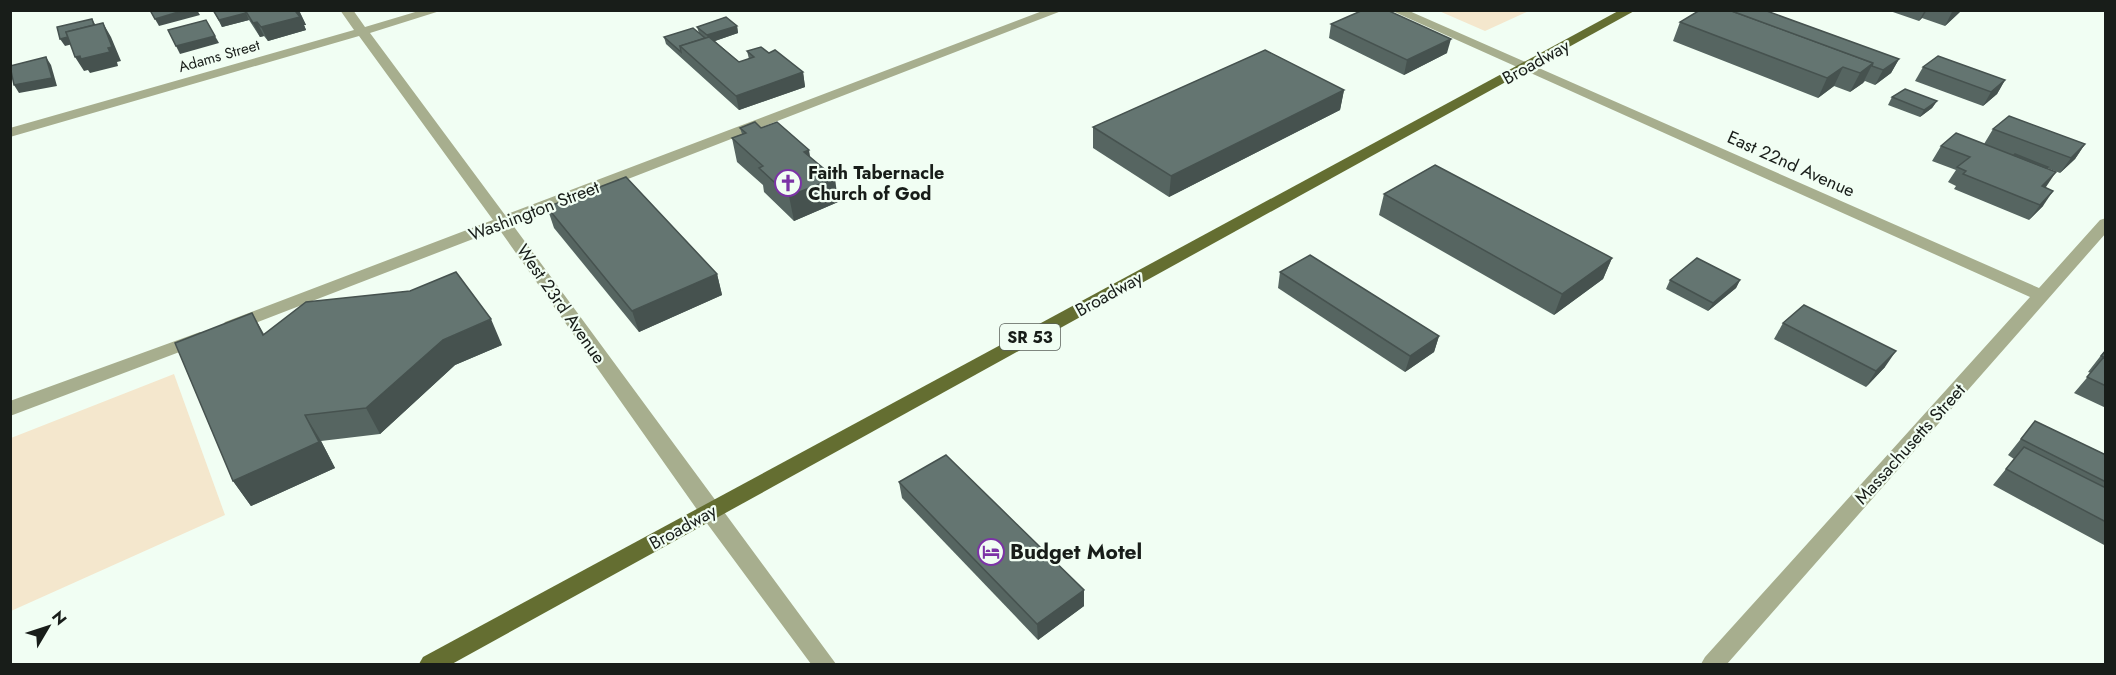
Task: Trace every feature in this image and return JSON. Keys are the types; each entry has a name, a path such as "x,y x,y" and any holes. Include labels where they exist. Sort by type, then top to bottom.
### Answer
{"main road":[{"name":"Broadway","path":"431,664 1630,10"}],"street":[{"name":"West 23rd Avenue","path":"346,10 503,223 710,512 824,664"},
{"name":"Adams Street","path":"10,133 437,10"},
{"name":"Washington Street","path":"10,409 1058,10"},
{"name":"East 22nd Avenue","path":"1396,10 2042,296"},
{"name":"Massachusetts Street","path":"1713,664 2106,223"}],"shaded area":[{"path":"1439,11 1529,11 1485,31"},
{"path":"174,374 225,515 11,611 11,438"}],"building":[{"path":"150,10 185,10 155,19"},
{"path":"213,10 244,10 246,13 219,20"},
{"path":"245,10 299,10 296,12 300,17 261,27 257,22 253,23"},
{"path":"1363,10 1387,10 1451,39 1407,60 1331,24"},
{"path":"1700,10 1729,10 1873,63 1860,73 1843,67 1827,78 1680,22"},
{"path":"1729,10 1764,10 1899,59 1883,70 1872,66 1873,63"},
{"path":"726,17 737,26 707,35 697,27"},
{"path":"92,19 94,25 66,32 68,37 60,39 57,27"},
{"path":"206,20 215,36 176,46 168,30"},
{"path":"103,23 112,47 108,48 110,52 81,59 80,56 75,57 66,32"},
{"path":"693,28 705,38 680,46 681,52 664,37"},
{"path":"709,37 739,62 754,57 747,51 761,47 769,53 775,50 803,72 736,96 680,46"},
{"path":"1265,50 1344,90 1171,176 1093,127"},
{"path":"1938,56 2005,80 1991,92 1923,67"},
{"path":"46,57 52,78 14,85 10,66"},
{"path":"1905,89 1937,101 1924,110 1892,97"},
{"path":"2009,116 2085,144 2071,158 1993,129"},
{"path":"755,122 761,128 777,122 809,150 804,152 835,178 789,196 759,168 763,166 732,138 746,133 740,128"},
{"path":"1956,133 2056,172 2042,186 2053,191 2040,205 1963,174 1966,171 1957,167 1970,157 1941,146"},
{"path":"2015,154 2048,167 2046,168"},
{"path":"1435,165 1612,258 1562,294 1384,194"},
{"path":"626,177 717,274 632,311 547,207"},
{"path":"1310,255 1439,336 1410,356 1280,272"},
{"path":"1697,258 1740,280 1713,303 1670,280"},
{"path":"456,272 491,319 443,340 366,408 305,415 319,442 233,481 175,343 252,313 263,335 306,302 410,291"},
{"path":"1804,305 1896,351 1876,371 1783,323"},
{"path":"2103,358 2106,359 2106,386 2087,377"},
{"path":"2035,421 2106,455 2106,482 2021,439"},
{"path":"2024,447 2106,488 2106,522 2006,469"},
{"name":"Budget Motel","path":"946,455 1084,590 1037,624 899,482"}],"place":[{"name":"Faith Tabernacle Church of God","path":"788,183"},
{"name":"Budget Motel","path":"991,552"}]}
